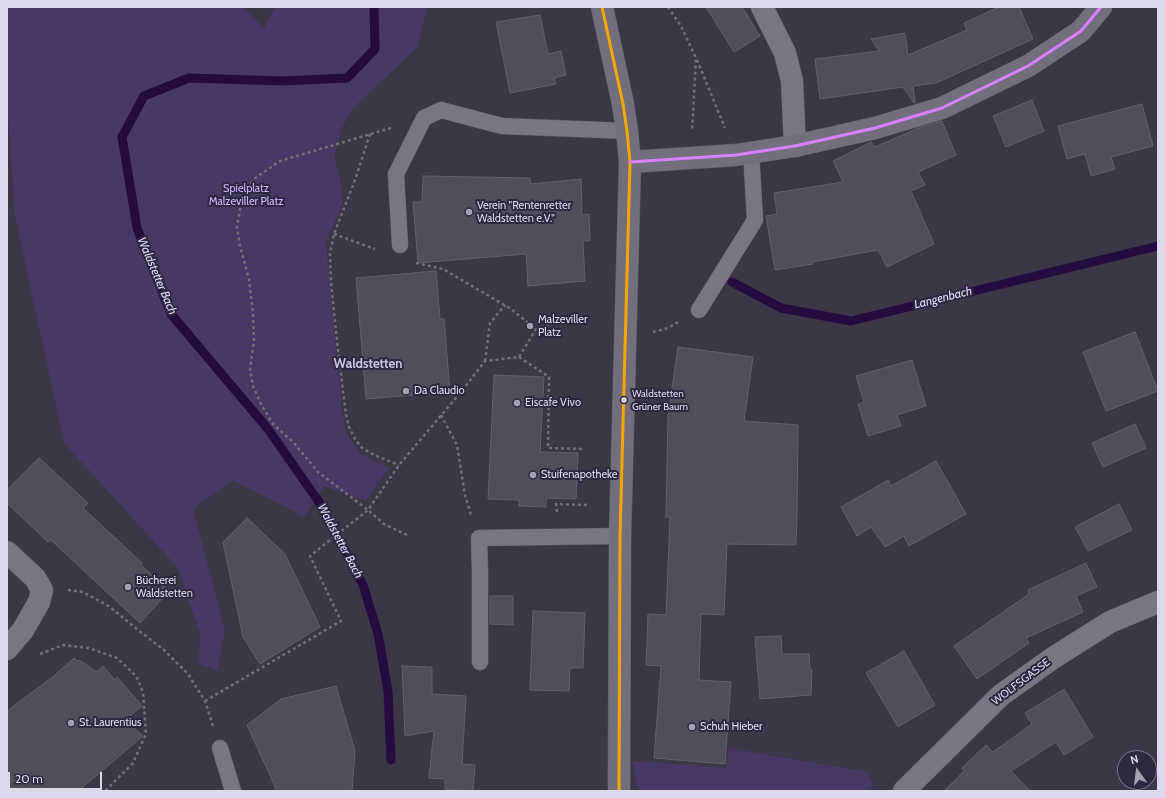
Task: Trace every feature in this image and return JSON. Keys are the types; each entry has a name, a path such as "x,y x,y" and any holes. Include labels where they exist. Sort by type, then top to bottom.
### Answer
{"street":[{"path":"602,7 623,104 630,162 620,536 619,791"},
{"path":"762,7 785,53 792,81 795,146"},
{"path":"630,162 743,154 795,146 875,128 942,108 1028,66 1081,31 1101,7"},
{"path":"7,552 35,578 42,590 39,602 23,630 7,649"},
{"name":"WOLFSGASSE","path":"904,791 1000,695 1053,658 1110,622 1158,602"}],"lane":[{"path":"400,245 396,174 424,118 441,110 502,126 627,131"},
{"path":"699,310 755,220 743,154"},
{"path":"480,662 479,538 620,536"},
{"path":"220,748 233,791"}],"path":[{"path":"668,7 681,26 743,154"},
{"path":"691,158 696,58"},
{"path":"407,535 384,524 318,472 294,443 273,424 259,400 253,386 250,369 254,340 253,313 249,279 240,246 237,227 242,198 254,179 280,161 424,118"},
{"path":"370,134 355,180 334,234 330,253 331,283 346,415 349,427 355,439 362,448 374,455 399,465"},
{"path":"443,269 505,305 536,329"},
{"path":"42,590 63,589 83,592 110,607 164,650 188,674 205,701 341,621 310,556 368,510 399,465 461,392 485,361 490,323 505,305"},
{"path":"626,339 668,328 699,310"},
{"path":"519,357 536,329 577,316 585,316"},
{"path":"485,361 519,357 549,377 548,448 585,449"},
{"path":"441,415 457,445 465,495 479,538"},
{"path":"37,656 63,645 89,648 117,658 136,676 143,692 146,734 132,763 105,791"}],"green space":[{"name":"Spielplatz Malzeviller Platz","path":"7,7 243,7 264,28 275,7 427,7 417,48 352,109 341,130 334,157 340,179 343,203 326,243 342,410 346,434 360,454 389,468 366,501 324,486 304,517 233,480 193,509 225,630 217,671 199,663 200,633 177,567 64,443 15,216 7,103"},
{"path":"729,748 867,772 873,786 868,791 641,791 637,784 632,761 726,768"}],"building":[{"path":"706,7 742,7 760,36 734,52"},
{"path":"999,7 1019,7 1033,39 936,83 913,86 915,103 903,87 820,99 815,59 879,51 871,39 905,33 908,55 967,30 964,23"},
{"path":"540,15 548,54 561,51 566,75 554,78 556,84 510,93 496,22"},
{"path":"1032,100 1044,131 1006,147 993,116"},
{"path":"1142,104 1153,146 1111,157 1115,169 1091,176 1085,154 1067,159 1058,126"},
{"path":"942,121 956,155 918,172 925,185 911,191 934,244 887,267 878,250 812,262 813,264 775,270 766,216 777,214 774,193 843,182 833,161 871,142 875,147 921,127"},
{"path":"423,176 530,178 531,184 581,179 582,215 589,214 590,241 583,241 585,281 528,286 526,254 418,263 413,202 422,202"},
{"path":"436,271 440,319 444,319 450,392 366,399 356,278"},
{"path":"1135,332 1158,391 1106,411 1083,352"},
{"path":"678,347 753,357 744,421 798,425 796,545 727,544 724,615 701,614 699,680 731,682 725,764 654,758 661,666 646,665 648,614 666,615 670,517 666,517 668,416"},
{"path":"912,360 926,406 897,415 901,426 868,436 858,404 864,402 856,376"},
{"path":"494,375 544,377 540,452 578,453 576,499 546,498 546,507 519,506 519,500 488,499"},
{"path":"1135,424 1146,448 1103,467 1092,443"},
{"path":"39,458 88,503 83,508 142,563 141,565 169,591 140,623 51,540 48,542 7,503 7,490"},
{"path":"936,461 966,514 909,546 904,536 885,547 871,527 857,536 841,507 888,480 891,486"},
{"path":"1119,504 1132,530 1088,551 1075,527"},
{"path":"247,518 285,554 320,627 260,664 243,637 223,542"},
{"path":"1086,563 1097,587 1076,596 1083,612 1026,638 1029,643 977,679 954,646 1029,594 1028,590"},
{"path":"490,596 513,596 513,625 490,624"},
{"path":"533,611 585,613 583,668 570,668 569,691 530,690"},
{"path":"781,636 782,654 809,654 810,669 812,670 811,695 760,699 755,637"},
{"path":"904,651 935,705 898,727 866,673"},
{"name":"St. Laurentius","path":"74,658 97,672 103,666 115,680 117,677 142,706 125,720 143,736 78,791 7,791 7,711 54,676"},
{"path":"402,666 432,667 432,694 466,696 462,764 475,765 473,791 445,789 445,779 429,778 434,731 405,736"},
{"path":"336,686 355,751 352,791 277,791 247,725 281,699"},
{"path":"1064,689 1093,737 1064,755 1056,742 1011,771 1030,791 944,791 964,771 962,768 986,745 993,752 1032,724 1025,713"}],"waterway":[{"name":"Waldstetter Bach","path":"374,7 375,49 347,78 282,81 189,78 144,96 122,137 137,228 171,314 268,429 319,502 363,585 378,634 388,691 391,760"},
{"name":"Langenbach","path":"732,282 781,308 851,321 1158,246"}],"transit line":[{"path":"602,7 623,104 630,162 620,536 619,791"},
{"path":"630,162 736,155 795,146 875,128 942,108 1028,66 1081,31 1101,7"}],"place":[{"name":"Verein \"Rentenretter Waldstetten e.V.\"","path":"469,212"},
{"name":"Malzeviller Platz","path":"530,326"},
{"name":"Da Claudio","path":"406,391"},
{"name":"Waldstetten Grüner Baum","path":"624,400"},
{"name":"Eiscafe Vivo","path":"517,403"},
{"name":"Stuifenapotheke","path":"533,475"},
{"name":"Bücherei Waldstetten","path":"128,587"},
{"name":"St. Laurentius","path":"71,723"},
{"name":"Schuh Hieber","path":"692,727"}],"district":[{"name":"Waldstetten","path":"368,364"}]}
